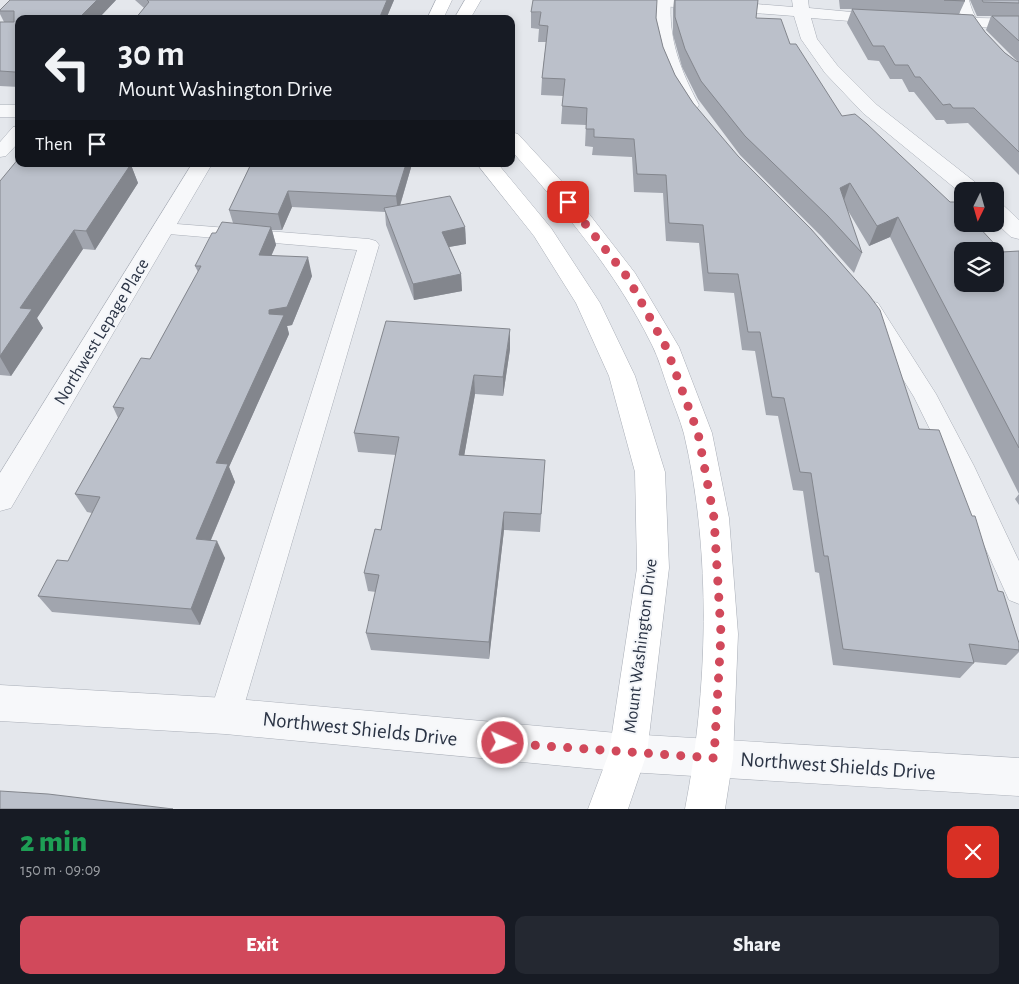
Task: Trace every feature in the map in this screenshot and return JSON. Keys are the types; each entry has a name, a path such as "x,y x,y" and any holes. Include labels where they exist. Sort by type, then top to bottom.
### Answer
{"main road":[{"path":"437,15 444,0"},
{"path":"464,15 473,0"},
{"path":"515,142 568,202 628,278 666,347 698,433 714,518 721,634 714,758 705,809"},
{"name":"Mount Washington Drive","path":"489,167 544,233 588,303 622,376 650,472 653,568 628,753 608,809"}],"street":[{"path":"658,1 801,7 907,20"},
{"path":"801,7 809,39 831,69 870,109 961,182"},
{"path":"925,21 1019,24"},
{"path":"0,111 15,111"},
{"name":"Northwest Lepage Place","path":"0,499 200,167"},
{"path":"1004,218 1019,232"},
{"name":"Northwest Shields Drive","path":"0,703 226,716 628,753 1019,777"}],"lane":[{"path":"962,0 971,23 985,42 1019,73"},
{"path":"658,1 666,50 678,81 702,120"},
{"path":"0,152 15,135"},
{"path":"164,229 369,245 226,716"},
{"path":"855,290 874,313 924,394 961,466 1019,591"}],"building":[{"path":"10,0 97,0 82,15 15,15 15,72 0,71 0,22 14,22 14,11 0,10"},
{"path":"147,0 387,0 381,15 138,15 149,2"},
{"path":"533,0 657,0 656,18 663,47 675,75 693,103 738,156 811,229 880,310 919,429 939,430 972,516 975,516 998,591 1003,592 1019,643 1019,650 969,644 974,663 843,649 828,556 824,556 811,473 800,472 784,398 772,397 760,332 748,332 738,274 708,273 703,225 669,223 666,175 637,174 634,139 594,137 594,129 586,129 587,108 562,106 565,79 542,78 548,26 539,25 541,12 531,12"},
{"path":"675,0 758,0 756,18 781,19 790,44 796,44 842,116 855,114 950,202 954,202 954,232 983,232 993,242 954,242 954,292 1004,292 1004,252 1019,251 1019,448 898,217 877,226 850,183 840,188 862,253 828,216 745,136 701,81 685,49 675,17"},
{"path":"982,0 1019,0 1019,3 983,2"},
{"path":"852,9 973,15 985,32 1005,53 1019,62 1019,152 974,108 953,108 950,104 943,105 920,77 915,77 908,65 895,65 884,46 873,46"},
{"path":"992,16 1019,16 1019,41"},
{"path":"15,163 15,167 129,167 86,231 74,230 20,308 32,309 0,356 0,181"},
{"path":"250,167 405,167 396,196 288,191 278,214 229,210"},
{"path":"450,196 465,227 442,232 461,274 413,284 384,208"},
{"path":"222,222 271,227 259,255 308,257 287,307 269,310 269,314 284,315 216,463 228,464 196,539 217,541 191,609 38,596 57,560 68,561 100,497 75,494 124,408 113,407 141,358 150,359 201,266 195,266 212,233 216,233"},
{"path":"386,321 510,329 503,377 474,375 459,455 545,460 541,514 504,512 489,642 366,633 379,575 364,573 375,529 381,530 399,437 354,433"},
{"path":"0,791 48,794 173,809 0,809"}],"route":[{"path":"503,743 714,758 721,634 714,518 698,433 666,347 628,278 568,202"}]}
